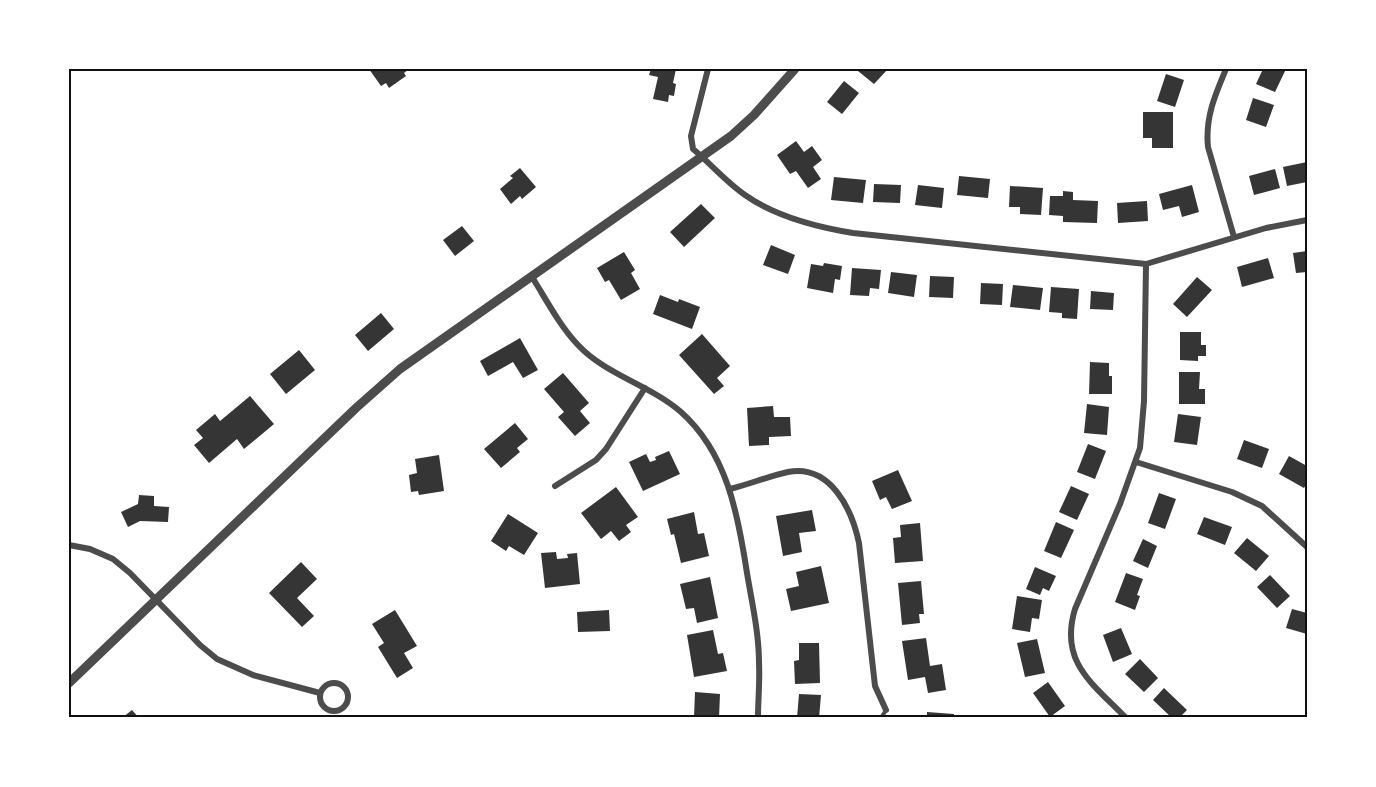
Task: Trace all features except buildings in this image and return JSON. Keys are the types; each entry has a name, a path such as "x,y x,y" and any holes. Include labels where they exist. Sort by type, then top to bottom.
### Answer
{"street":[{"path":"708,69 691,136 693,149 746,196 779,213 813,226 853,233 1146,264 1266,228 1307,220"},
{"path":"69,683 356,408 400,369 731,136 754,115 795,69"},
{"path":"1226,69 1208,116 1207,134 1208,147 1234,237"},
{"path":"1126,718 1085,676 1074,658 1070,625 1120,504 1140,447 1144,401 1146,264"},
{"path":"531,277 579,346 601,363 664,399 694,424 705,439 730,489 739,521 758,637 758,718"},
{"path":"555,486 596,460 606,449 645,388"},
{"path":"1136,462 1232,492 1262,507 1307,547"},
{"path":"730,489 789,472 801,472 813,474 824,480 840,496 856,529 875,686 886,710"},
{"path":"69,545 90,549 113,559 217,659 253,675 320,693"},
{"path":"339,684 348,694 347,703 339,711 330,711 322,706 320,693 326,685 339,684"}],"lane":[{"path":"881,718 886,710"}]}
